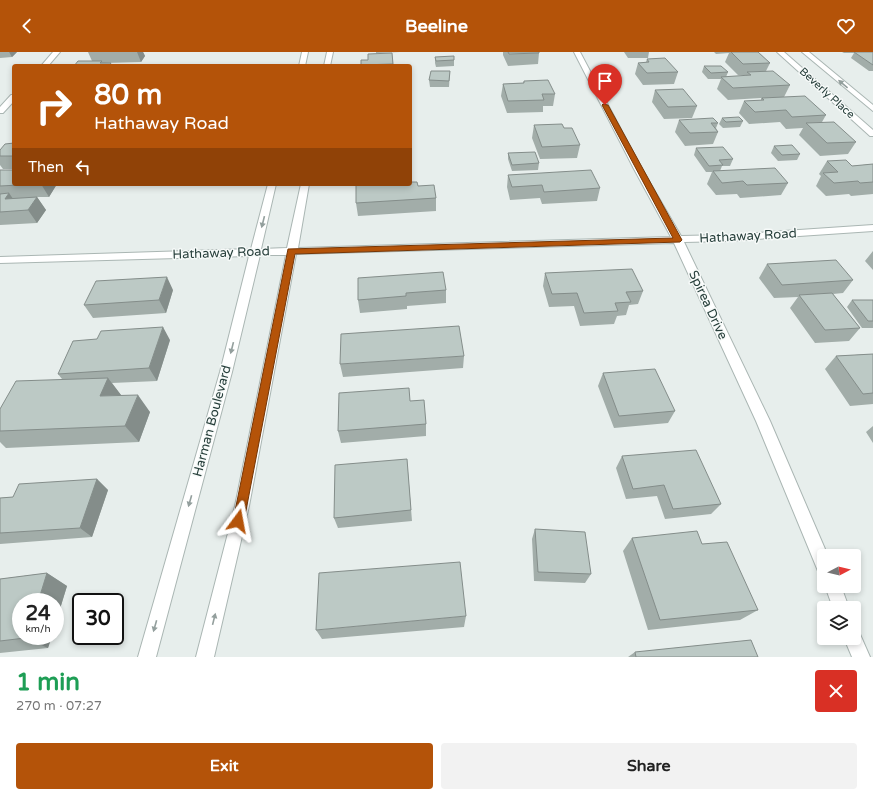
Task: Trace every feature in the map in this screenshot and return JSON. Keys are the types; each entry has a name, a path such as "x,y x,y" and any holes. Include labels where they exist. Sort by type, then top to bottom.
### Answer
{"street":[{"path":"46,64 57,52"},
{"path":"302,64 305,52"},
{"path":"327,64 330,52"},
{"name":"Spirea Drive","path":"577,52 638,169 678,240 763,421 817,549"},
{"name":"Beverly Place","path":"780,52 873,134"},
{"name":"Beverly Place","path":"805,52 873,109"},
{"path":"0,111 12,98"},
{"name":"Harman Boulevard","path":"147,657 226,372 272,186"},
{"path":"205,657 242,506 305,186"},
{"name":"Hathaway Road","path":"0,260 678,240 830,232 873,228"},
{"path":"857,645 861,657"}],"building":[{"path":"508,52 539,52 539,53 509,54"},
{"path":"731,52 758,52 770,63 743,64"},
{"path":"854,52 873,52 873,65"},
{"path":"392,53 393,64 361,64 361,60 368,60 368,54"},
{"path":"454,56 454,60 436,61 435,57"},
{"path":"665,58 678,72 647,73 638,63 649,62 647,59"},
{"path":"78,61 102,61 100,63 111,63 110,64 76,64"},
{"path":"704,66 721,66 728,72 711,73"},
{"path":"431,71 450,71 449,81 429,80"},
{"path":"773,71 790,85 733,88 721,77 751,75 747,72"},
{"path":"548,80 555,94 542,94 544,100 508,101 503,84 524,83 524,81"},
{"path":"683,89 697,106 668,107 655,90"},
{"path":"805,96 826,115 792,117 786,110 755,112 744,101 764,100 762,98"},
{"path":"739,117 743,121 726,122 722,118"},
{"path":"713,118 718,123 711,123 718,132 690,133 679,120"},
{"path":"834,122 856,142 827,143 806,123"},
{"path":"562,124 564,128 572,128 580,145 542,147 534,125"},
{"path":"12,143 12,156 0,156 0,150 5,144"},
{"path":"792,145 800,154 782,155 774,146"},
{"path":"723,147 733,159 719,160 723,165 709,166 696,148"},
{"path":"535,152 539,163 512,165 508,153"},
{"path":"846,160 852,166 873,164 873,182 860,183 858,181 834,183 823,173 838,172 827,161"},
{"path":"775,168 788,183 747,185 743,181 722,183 713,171"},
{"path":"0,170 12,170 12,185 0,186"},
{"path":"591,170 600,188 544,192 542,185 512,187 508,175"},
{"path":"412,182 417,182 418,186 434,185 436,198 356,203 356,186 412,186"},
{"path":"9,193 5,199 37,197 28,210 0,212 0,194"},
{"path":"836,260 853,280 782,285 767,264"},
{"path":"632,269 643,291 626,292 631,302 615,303 618,311 584,313 577,293 552,294 545,273"},
{"path":"443,272 446,290 406,293 406,296 358,300 358,278"},
{"path":"167,277 159,300 84,305 96,281"},
{"path":"832,293 860,328 825,330 799,295"},
{"path":"852,300 873,300 873,321 868,321"},
{"path":"459,326 464,356 340,364 341,334"},
{"path":"163,327 149,368 58,374 73,341 97,339 101,331"},
{"path":"873,354 873,393 863,394 836,356"},
{"path":"655,369 675,411 619,416 603,373"},
{"path":"108,378 100,396 138,395 125,426 0,431 0,409 16,381"},
{"path":"409,388 410,401 424,400 426,424 338,431 339,393"},
{"path":"696,450 721,504 673,509 664,485 633,489 622,456"},
{"path":"407,459 411,510 334,518 335,465"},
{"path":"97,479 80,528 0,533 0,498 13,497 19,484"},
{"path":"535,529 585,532 591,574 538,572"},
{"path":"697,531 702,544 727,542 758,610 660,620 632,538"},
{"path":"460,562 466,616 316,630 319,573"},
{"path":"47,573 41,593 12,593 12,640 0,641 0,579"},
{"path":"751,640 758,657 636,657 635,652"}],"route":[{"path":"238,521 291,251 678,240 638,169 605,105"}]}
